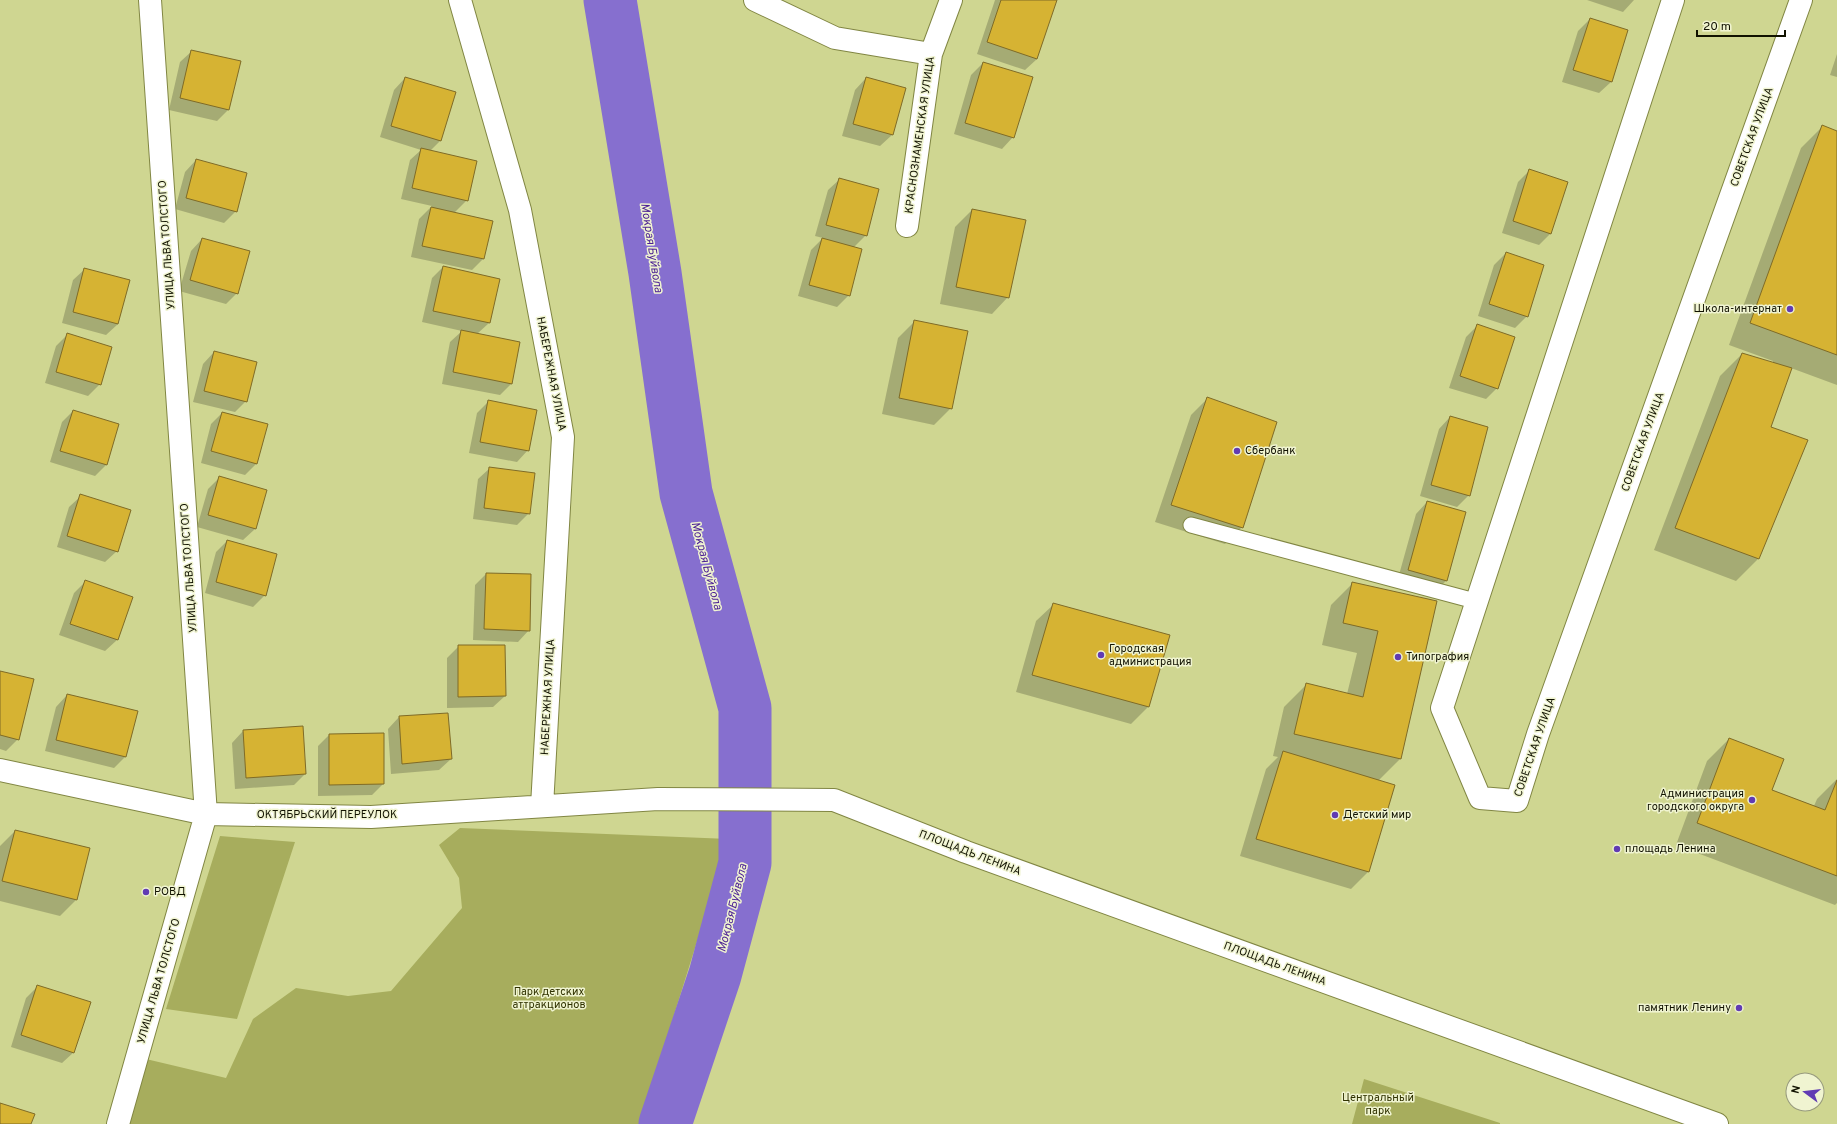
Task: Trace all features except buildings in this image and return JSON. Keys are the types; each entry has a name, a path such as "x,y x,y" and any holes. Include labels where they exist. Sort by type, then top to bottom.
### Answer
{"street":[{"name":"УЛИЦА ЛЬВА ТОЛСТОГО","path":"118,1124 206,814 150,0"},
{"name":"НАБЕРЕЖНАЯ УЛИЦА","path":"460,0 520,210 563,437 542,806"},
{"path":"755,0 835,38 931,54"},
{"name":"КРАСНОЗНАМЕНСКАЯ УЛИЦА","path":"907,226 931,54 951,0"},
{"name":"СОВЕТСКАЯ УЛИЦА","path":"1673,0 1475,601 1442,708 1480,798 1517,801 1538,734 1801,0"},
{"name":"ОКТЯБРЬСКИЙ ПЕРЕУЛОК","path":"0,770 206,814 371,817 658,799 834,800"},
{"name":"ПЛОЩАДЬ ЛЕНИНА","path":"834,800 966,852 1717,1124"}],"lane":[{"path":"1191,525 1475,601"}],"green space":[{"name":"Парк детских аттракционов","path":"460,828 729,839 640,1124 128,1124 146,1059 226,1078 253,1019 296,988 348,996 391,991 462,908 459,878 439,845"},
{"path":"220,836 295,842 237,1019 166,1009"},
{"name":"Центральный парк","path":"1364,1079 1500,1123 1500,1124 1352,1124"}],"waterway":[{"name":"Мокрая Буйвола","path":"610,0 655,273 686,493 745,708 745,863 715,975 665,1124"}],"place":[{"name":"Школа-интернат","path":"1790,309"},
{"name":"Сбербанк","path":"1237,451"},
{"name":"Городская администрация","path":"1101,655"},
{"name":"Типография","path":"1398,657"},
{"name":"Администрация городского округа","path":"1752,800"},
{"name":"Детский мир","path":"1335,815"},
{"name":"площадь Ленина","path":"1617,849"},
{"name":"РОВД","path":"146,892"},
{"name":"памятник Ленину","path":"1739,1008"}]}
